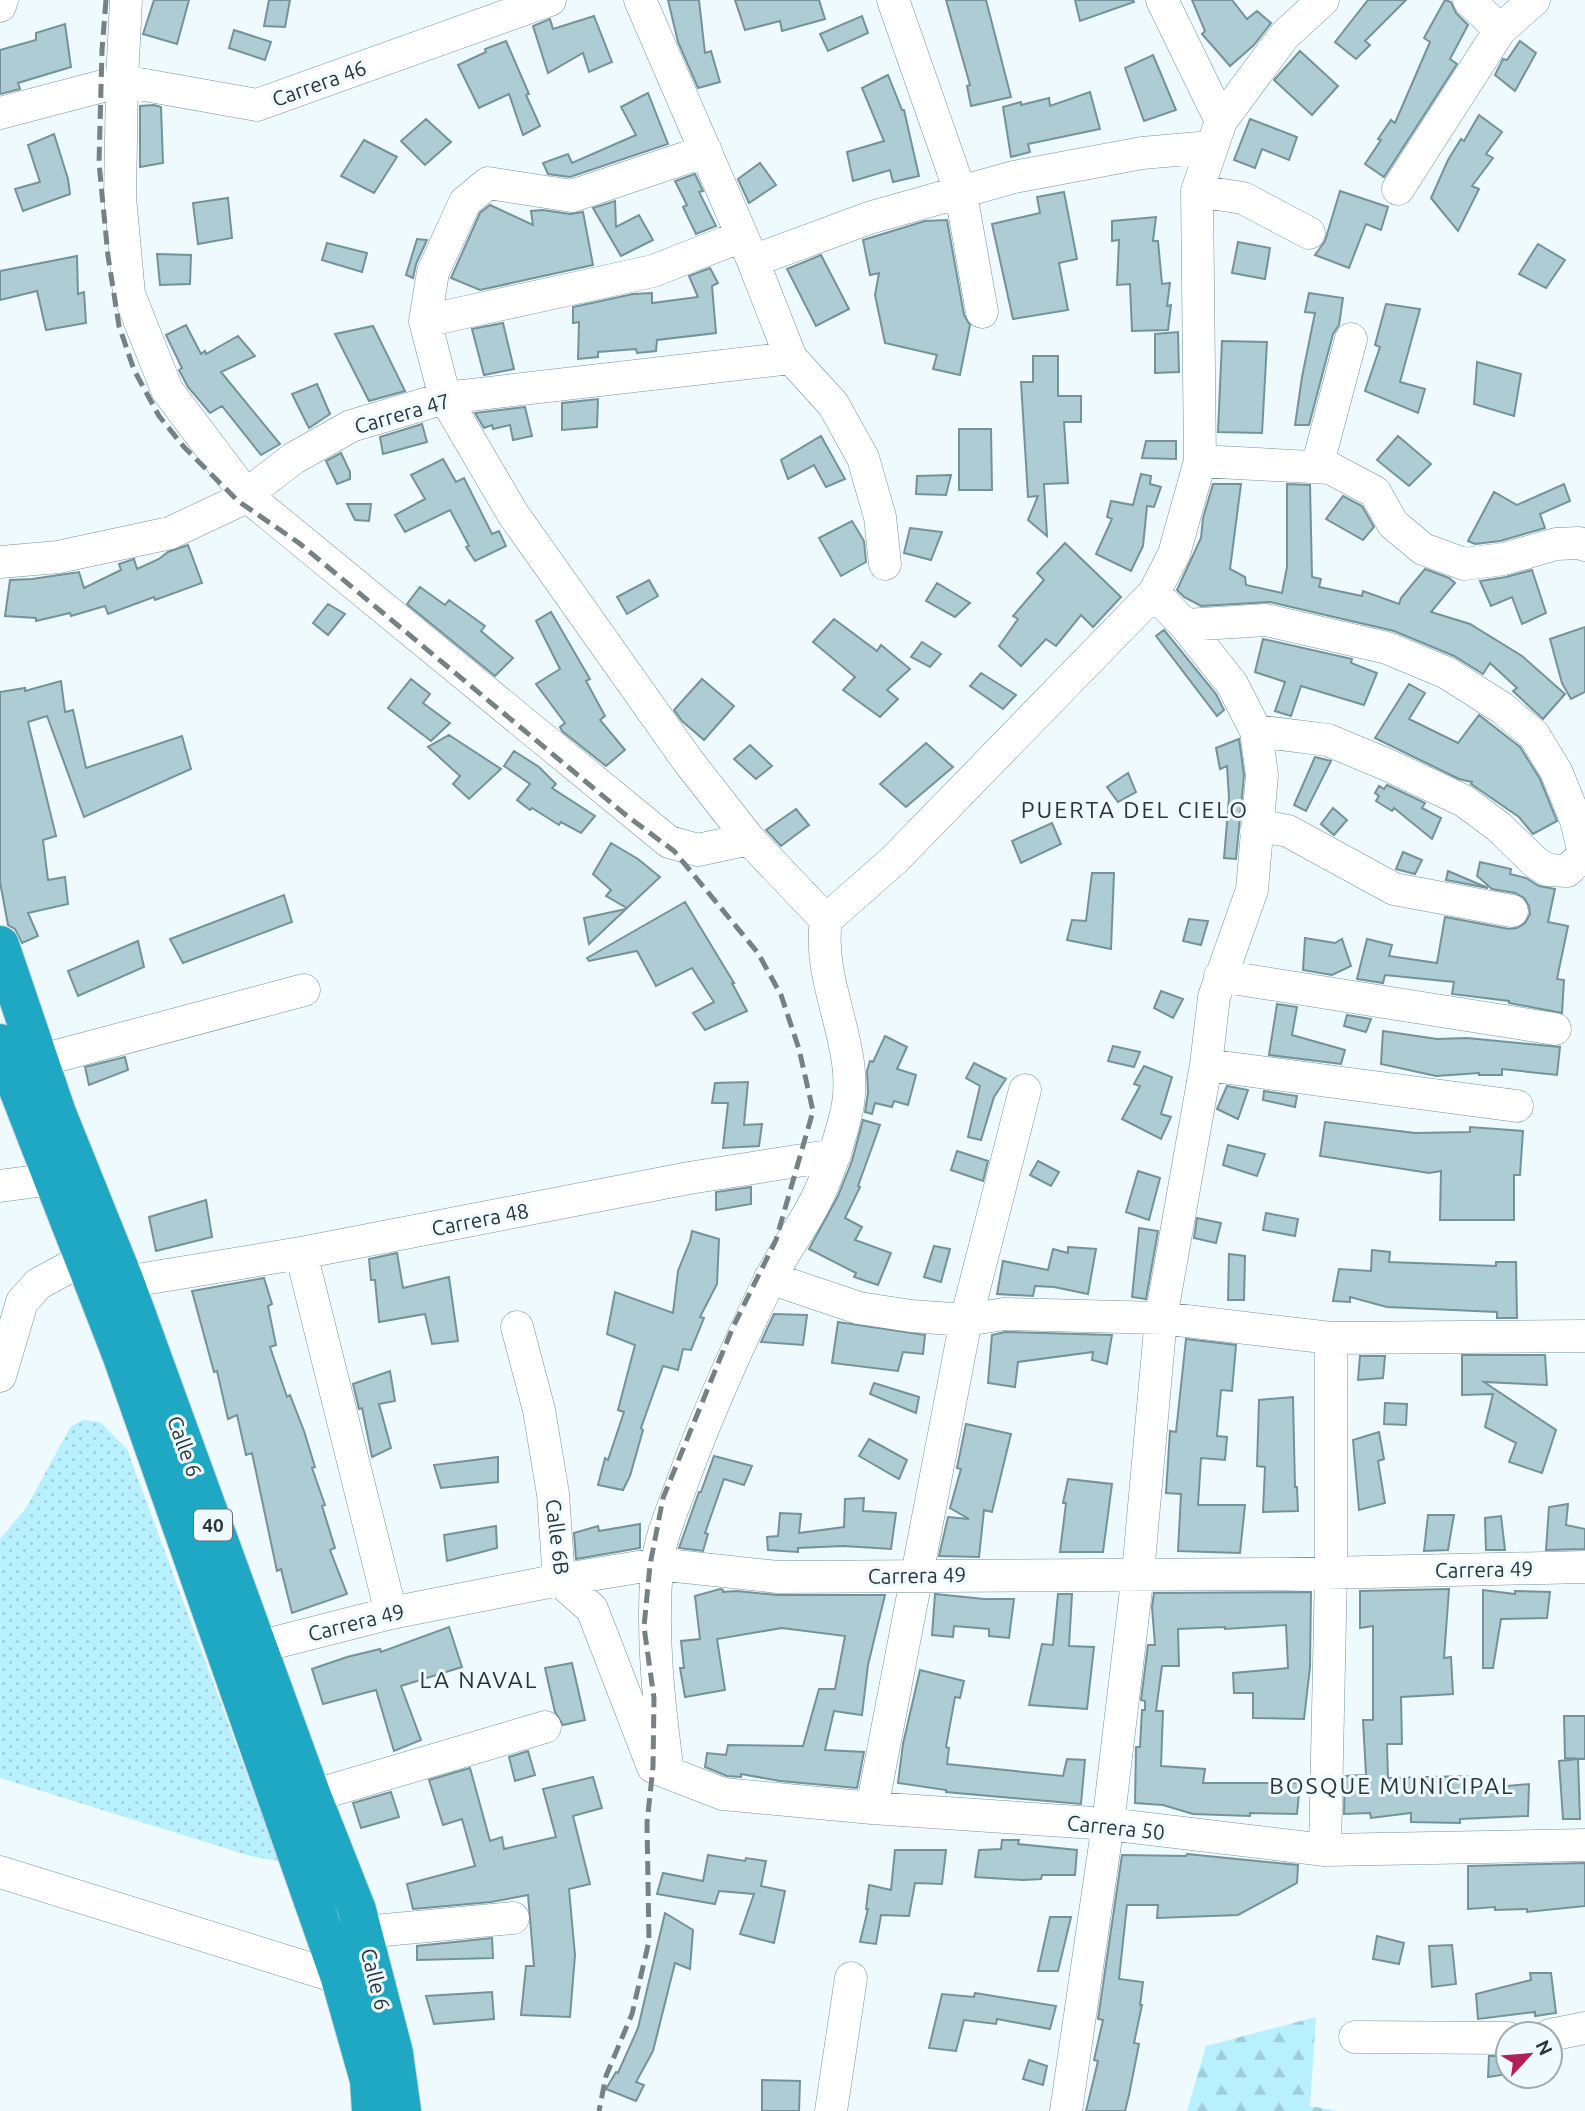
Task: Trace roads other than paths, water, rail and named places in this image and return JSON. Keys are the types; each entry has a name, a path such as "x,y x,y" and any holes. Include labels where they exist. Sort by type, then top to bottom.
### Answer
{"highway":[{"name":"Calle 6","path":"0,945 57,1113 125,1282 364,1932 394,2053 402,2111"},
{"name":"Calle 6","path":"0,1043 121,1354 340,1978 369,2080 371,2111"}],"street":[{"path":"0,6 2,0"},
{"path":"126,0 120,197 130,295 167,390 247,496 669,842 698,850 749,839"},
{"name":"Carrera 46","path":"0,113 122,81 257,105 550,0"},
{"path":"640,0 748,249 791,358 833,404 863,458 880,517 885,564"},
{"path":"893,0 961,194 982,312"},
{"path":"1162,0 1216,134"},
{"path":"660,1770 656,1644 657,1564 668,1521 688,1466 770,1278 817,1199 835,1155 847,1114 850,1069 827,968 823,937 826,920 894,860 1154,593 1174,554 1200,461 1197,191 1216,134 1284,36 1323,0"},
{"path":"1469,0 1500,30"},
{"path":"1398,189 1500,30 1534,0"},
{"path":"425,321 748,249 961,194 1014,177 1142,153 1216,134"},
{"path":"706,151 572,196 488,183 465,202 433,272 425,321 444,398 513,514 688,761 749,839 826,920"},
{"path":"1197,191 1243,198 1309,233"},
{"path":"1317,467 1350,339"},
{"name":"Carrera 47","path":"0,562 58,557 170,533 247,496 294,458 351,426 444,398 791,358"},
{"path":"1200,461 1330,468 1375,492 1393,524 1423,549 1464,564 1504,559 1556,544 1585,545"},
{"path":"1066,2111 1108,1824 1138,1573 1161,1318 1206,1065 1214,997 1252,890 1262,775 1256,731 1232,684 1185,625 1154,593"},
{"path":"1185,625 1266,620 1387,648 1447,673 1502,708 1534,735 1556,771 1576,820 1584,854 1576,874 1548,870 1535,862 1499,827 1464,801 1390,766 1328,740 1256,731"},
{"path":"1256,831 1272,828 1288,831 1394,889 1511,911"},
{"path":"1220,976 1555,1029"},
{"path":"38,1061 304,990"},
{"path":"1206,1065 1517,1106"},
{"path":"872,1808 966,1320 1025,1090"},
{"name":"Carrera 48","path":"125,1282 301,1253 689,1178 835,1155"},
{"path":"0,1186 53,1179"},
{"path":"301,1253 391,1612"},
{"path":"0,1376 22,1301 38,1284 84,1258"},
{"path":"770,1278 859,1308 911,1316 966,1320 1004,1314 1161,1318 1331,1338 1585,1336"},
{"name":"Calle 6B","path":"517,1328 539,1410 553,1494 559,1580 593,1609 660,1770"},
{"path":"1325,1850 1331,1572 1331,1338"},
{"name":"Carrera 49","path":"258,1647 391,1612 657,1564 778,1577 1585,1567"},
{"path":"312,1796 545,1727"},
{"name":"Carrera 50","path":"660,1770 723,1794 872,1808 1108,1824 1325,1850 1585,1845"},
{"path":"0,1872 340,1978"},
{"path":"364,1932 513,1917"},
{"path":"831,2111 851,1978"},
{"path":"1564,2032 1585,2028"},
{"path":"1355,2037 1494,2038"}],"railway":[{"path":"106,0 99,163 108,256 119,326 134,370 159,416 184,447 238,501 299,543 627,816 674,851 758,953 781,995 799,1049 813,1111 776,1240 733,1327 663,1498 650,1565 644,1627 654,1698 653,1767 647,1823 649,1941 632,2014 606,2076 599,2111"}],"district":[{"name":"PUERTA DEL CIELO","path":"1135,809"},
{"name":"LA NAVAL","path":"479,1679"},
{"name":"BOSQUE MUNICIPAL","path":"1392,1785"}]}
